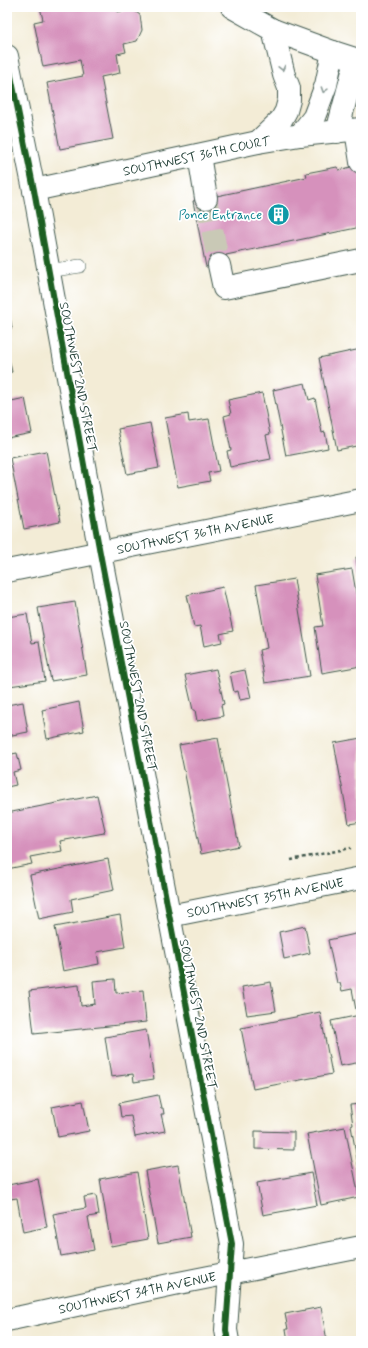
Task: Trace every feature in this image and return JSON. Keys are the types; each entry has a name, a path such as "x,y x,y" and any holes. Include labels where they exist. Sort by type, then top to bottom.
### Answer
{"street":[{"path":"232,7 274,30 358,60 351,131 361,162"},
{"path":"258,142 281,120 286,111 289,100 288,88 274,30"},
{"path":"300,135 314,118 326,85 333,52"},
{"name":"SOUTHWEST 2ND STREET","path":"7,56 34,190 100,553 232,1244 226,1330 228,1341"},
{"name":"SOUTHWEST 36TH COURT","path":"34,190 258,142 300,135 351,131"},
{"path":"198,155 206,198"},
{"path":"219,265 224,288 361,260"},
{"name":"SOUTHWEST 36TH AVENUE","path":"7,572 361,500"},
{"name":"SOUTHWEST 35TH AVENUE","path":"169,916 361,878"},
{"name":"SOUTHWEST 34TH AVENUE","path":"7,1320 174,1284 361,1247"}],"lane":[{"path":"48,271 80,266"}],"path":[{"path":"291,860 351,848"}],"building":[{"path":"40,7 116,7 117,12 132,9 140,15 142,30 137,41 124,44 126,52 117,54 120,73 101,77 113,139 60,149 47,83 83,76 80,60 43,67 34,22 43,20"},
{"name":"Ponce Entrance","path":"361,162 361,227 226,255 228,263 206,267 193,201 307,177 306,173 337,167 339,170 351,167 350,164"},
{"path":"7,300 12,328 7,329"},
{"path":"361,349 361,445 337,450 319,358"},
{"path":"7,350 12,372 7,373"},
{"path":"305,383 309,400 315,398 322,433 325,432 328,448 286,456 273,390"},
{"path":"262,393 270,434 266,435 271,459 230,467 227,451 231,450 224,416 231,414 228,400"},
{"path":"25,398 32,433 7,438 7,402"},
{"path":"188,414 189,422 209,419 219,471 208,473 210,481 178,487 165,418"},
{"path":"150,423 159,468 127,474 118,429"},
{"path":"46,451 60,522 24,529 10,458"},
{"path":"7,480 12,501 7,502"},
{"path":"361,556 361,583 360,583 356,557"},
{"path":"352,569 361,622 361,666 322,673 315,627 323,626 315,575"},
{"path":"294,579 310,676 265,683 259,650 267,648 256,585"},
{"path":"223,587 233,631 220,634 222,642 204,646 200,626 194,627 187,595"},
{"path":"75,602 87,675 51,681 38,608"},
{"path":"27,614 32,643 39,642 45,681 9,686 7,676 7,617"},
{"path":"216,669 224,704 221,705 223,716 197,721 185,675"},
{"path":"245,670 251,698 240,700 238,691 234,692 230,673"},
{"path":"23,702 28,732 7,736 7,705"},
{"path":"79,702 84,731 47,739 42,710"},
{"path":"218,738 239,846 201,854 179,745"},
{"path":"361,738 361,822 349,824 334,743"},
{"path":"17,753 21,770 13,772 16,785 7,787 7,755"},
{"path":"97,795 105,830 104,833 60,841 62,851 30,857 32,864 7,869 7,813"},
{"path":"108,859 114,890 71,899 73,912 39,919 30,875"},
{"path":"120,915 125,947 97,952 99,964 63,971 55,927"},
{"path":"305,926 310,953 284,959 279,932"},
{"path":"360,933 361,1009 356,1010 352,989 342,991 340,983 337,983 328,940"},
{"path":"115,979 116,993 143,990 146,1022 34,1034 29,991 79,985 81,1006 95,1004 93,981"},
{"path":"271,982 276,1011 247,1015 242,987"},
{"path":"320,1012 332,1074 253,1089 241,1028"},
{"path":"360,1015 361,1062 340,1066 331,1021"},
{"path":"146,1030 154,1079 134,1082 133,1074 111,1077 105,1037"},
{"path":"158,1095 161,1108 163,1108 164,1114 161,1114 165,1131 135,1137 131,1116 121,1117 119,1103"},
{"path":"83,1101 89,1131 58,1137 52,1107"},
{"path":"361,1104 360,1175 351,1126 353,1125 350,1105"},
{"path":"345,1127 359,1197 321,1205 307,1134"},
{"path":"255,1131 294,1132 294,1150 255,1149"},
{"path":"178,1165 191,1237 158,1243 145,1171"},
{"path":"137,1172 148,1239 111,1246 100,1179"},
{"path":"311,1173 317,1205 263,1215 257,1183"},
{"path":"38,1179 47,1227 23,1232 17,1198 10,1199 8,1185"},
{"path":"96,1195 99,1215 88,1217 94,1250 61,1256 53,1214 86,1208 84,1197"},
{"path":"321,1307 327,1341 288,1341 286,1329 288,1329 285,1314"}],"tunnel":[{"path":"206,198 219,265"}],"cycle path":[{"path":"7,56 34,190 100,553 232,1244 226,1330 228,1341"}],"place":[{"name":"Ponce Entrance","path":"278,214"}]}
